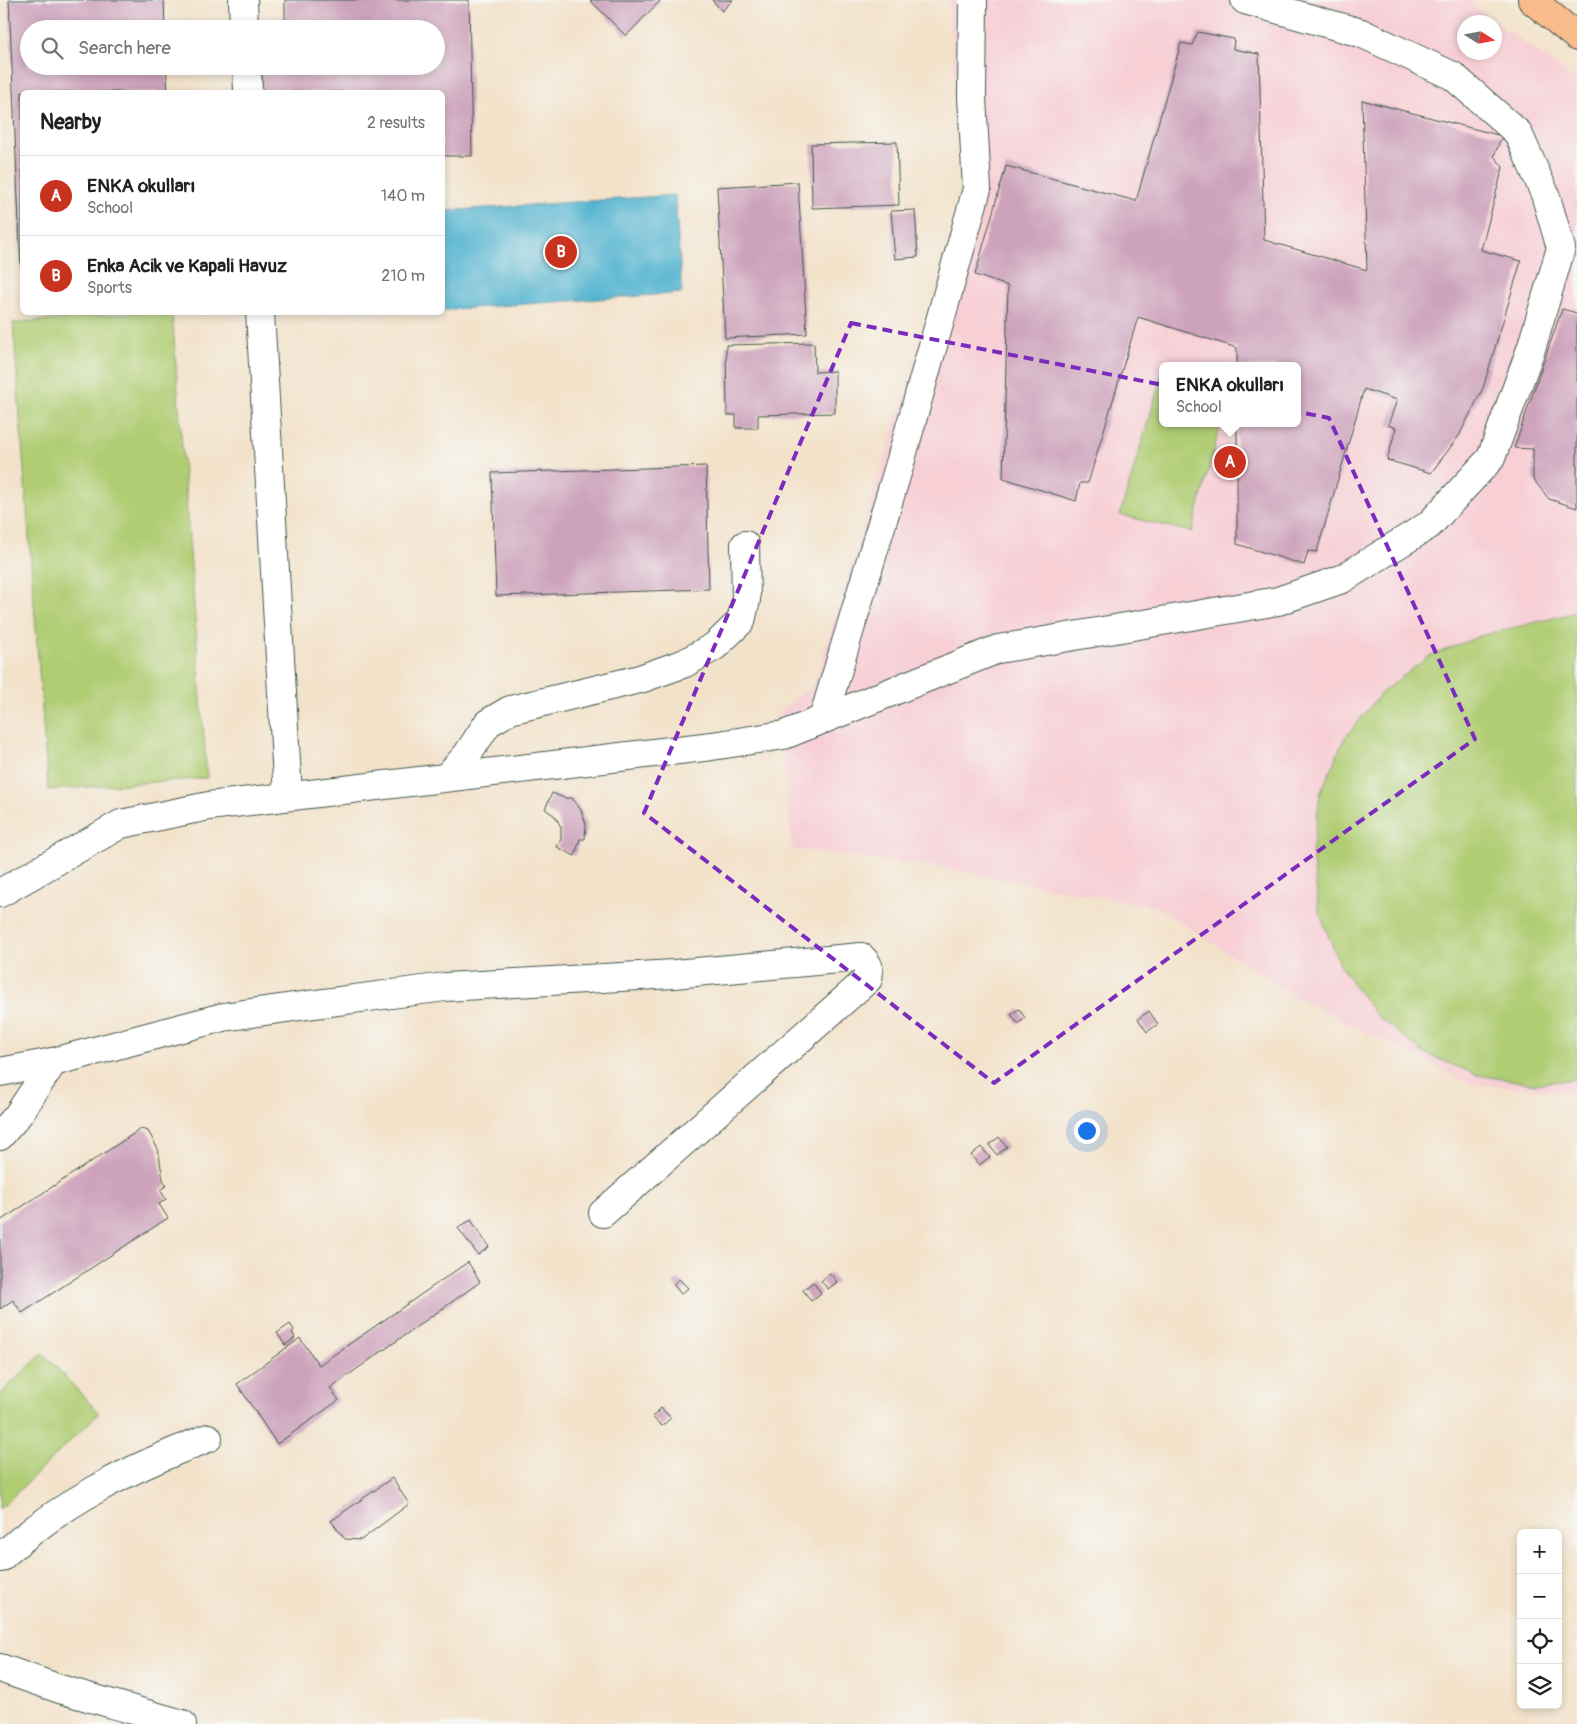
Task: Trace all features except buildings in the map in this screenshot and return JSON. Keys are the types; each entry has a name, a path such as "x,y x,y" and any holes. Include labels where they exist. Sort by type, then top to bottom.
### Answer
{"main road":[{"path":"1532,0 1577,37"}],"street":[{"path":"243,0 244,20"},
{"path":"824,719 903,454 977,189 972,97 973,0"},
{"path":"0,894 121,824 209,806 784,735 998,649 1278,601 1342,579 1429,525 1491,458 1569,252 1518,133 1453,76 1361,33 1244,0"},
{"path":"247,75 248,90"},
{"path":"260,315 288,796"},
{"path":"447,778 467,755 488,723 510,710 640,679 686,663 715,646 740,621 746,600 744,545"},
{"path":"0,1072 53,1062 223,1017 445,987 674,974 861,957 867,962 870,970 868,979 603,1213"},
{"path":"0,1136 18,1115 53,1062"},
{"path":"0,1558 74,1501 120,1475 160,1456 208,1438"},
{"path":"0,1668 60,1689 182,1724"}],"highlighted area":[{"path":"851,323 1329,418 1475,739 994,1083 644,813"}],"shaded area":[{"path":"933,0 1468,0 1486,15 1457,15 1457,60 1502,60 1502,27 1577,81 1577,1093 1469,1083 1296,997 1156,907 944,868 792,849 780,711 814,685 953,239 963,179 949,1"}],"green space":[{"path":"107,315 172,315 207,778 48,790 13,323"},
{"path":"1159,385 1159,427 1220,427 1192,532 1120,515"},
{"path":"1577,612 1577,1079 1535,1084 1477,1075 1422,1052 1376,1015 1341,967 1319,912 1312,853 1320,794 1344,739 1381,693 1428,657 1480,636"},
{"path":"43,1353 99,1413 0,1509 0,1394"}],"water":[{"path":"675,195 682,293 445,310 445,211"}],"place":[{"name":"Enka Acik ve Kapali Havuz","path":"561,252"},
{"name":"ENKA okulları","path":"1230,462"}]}
